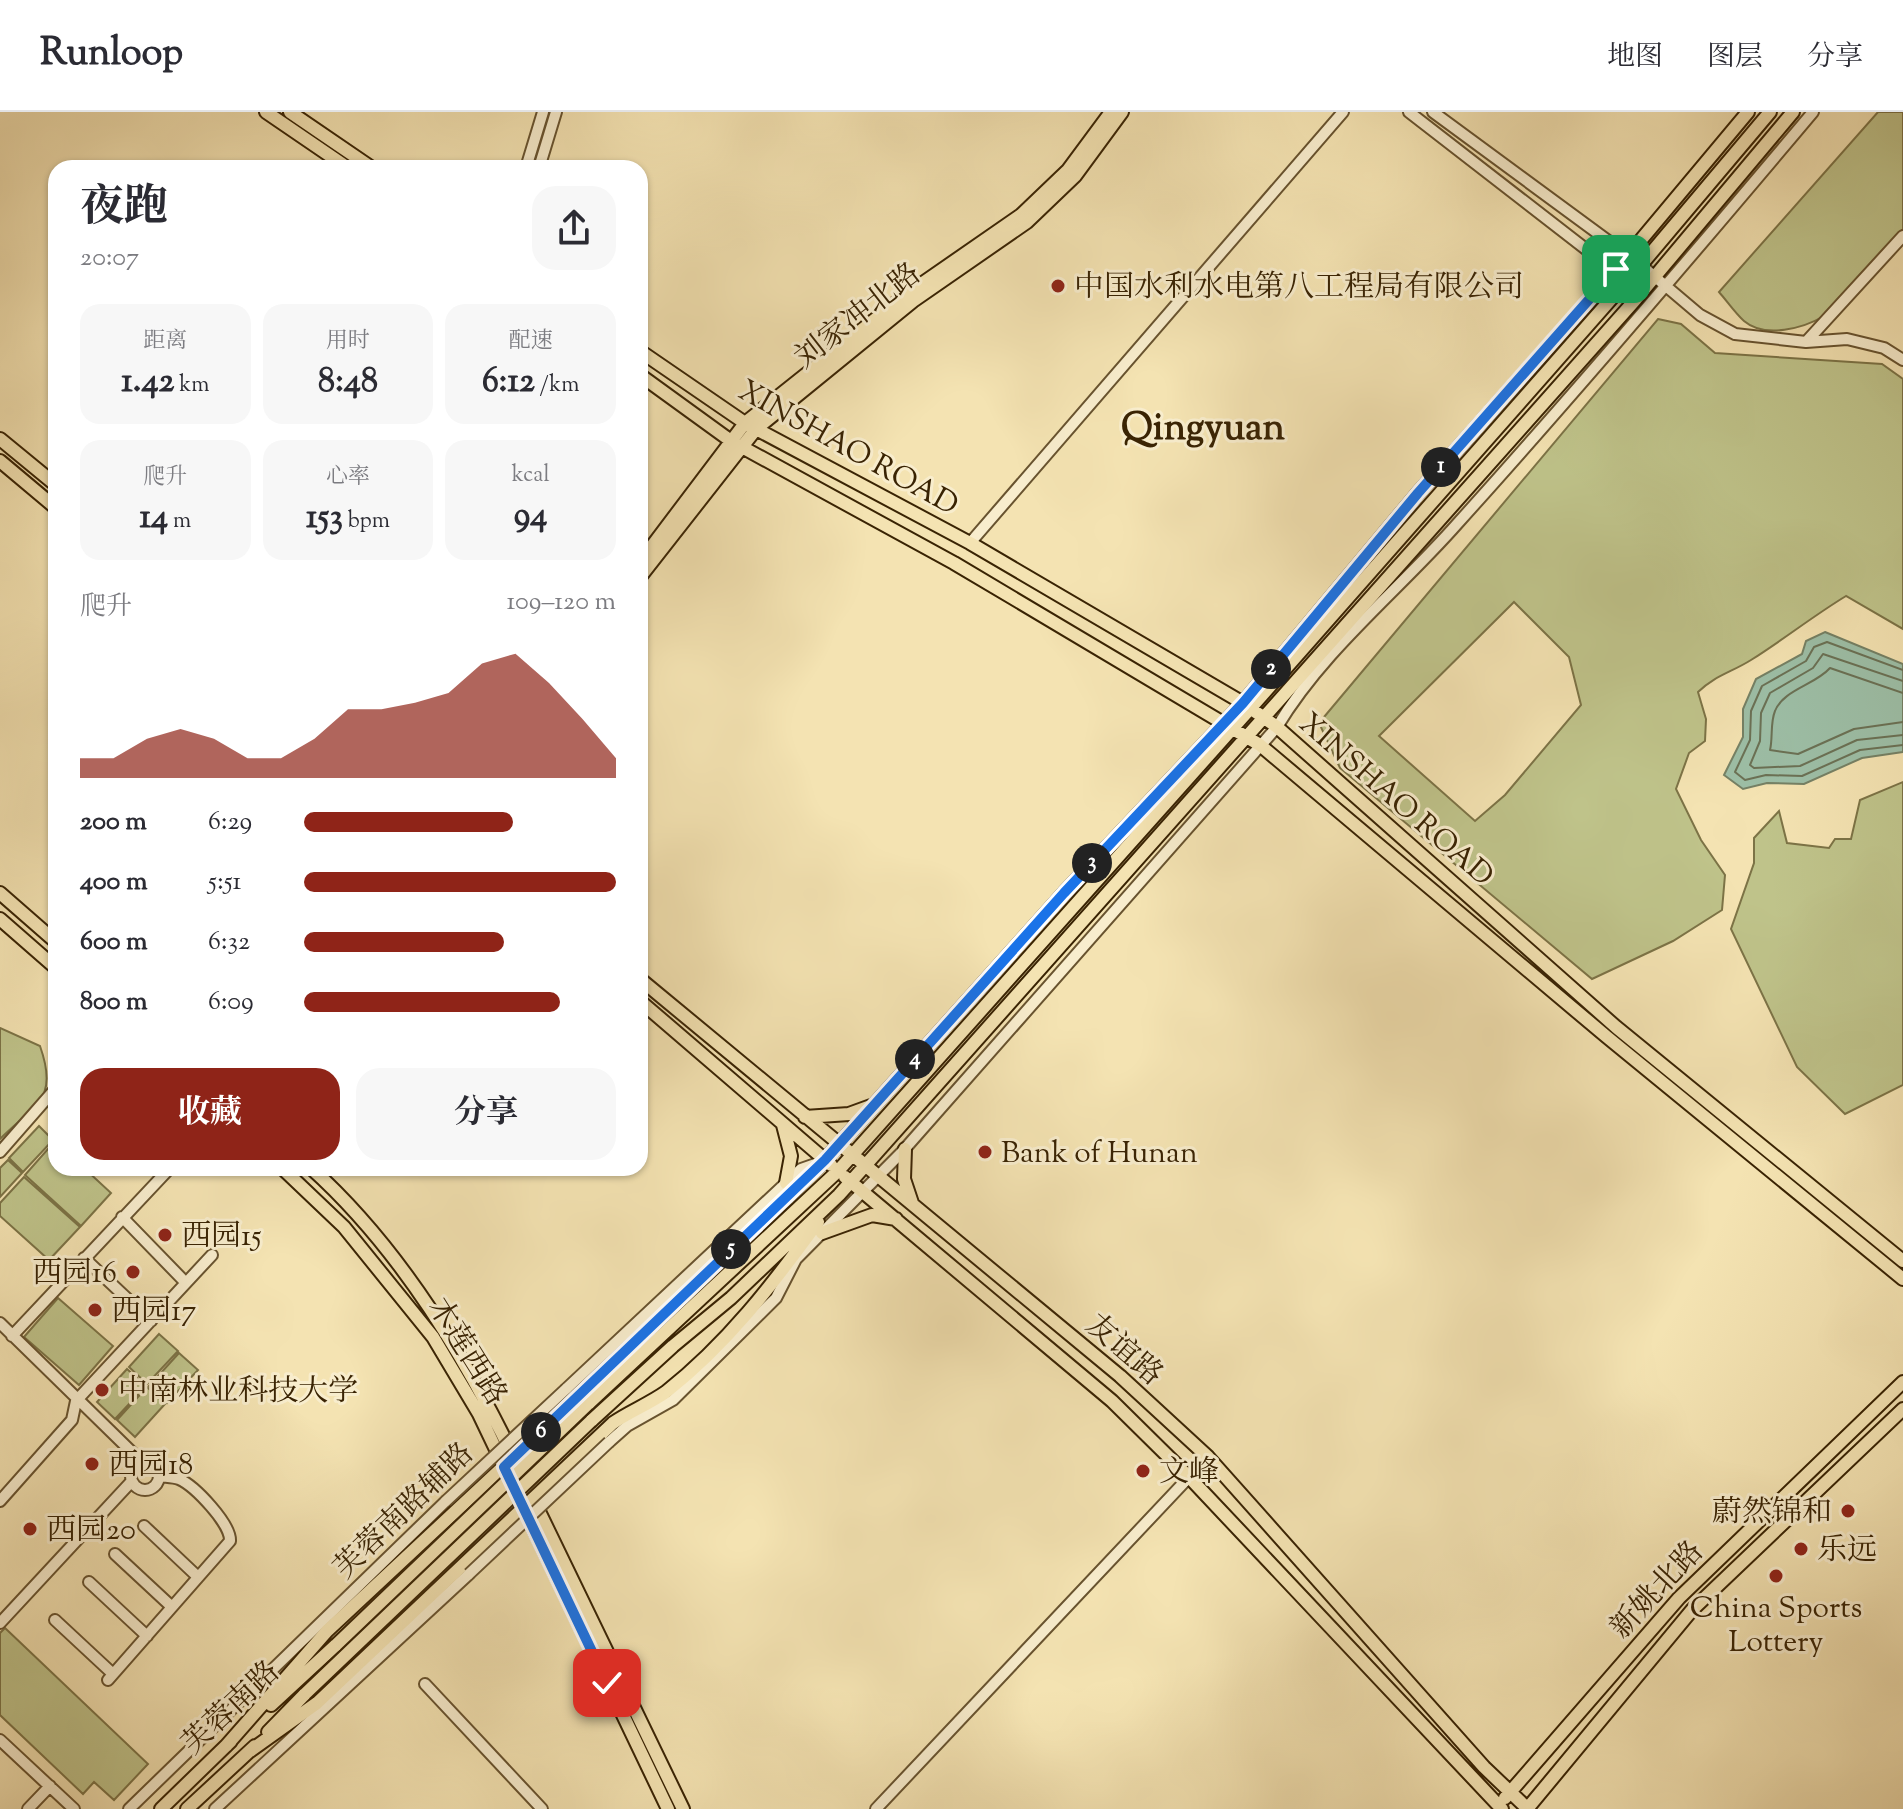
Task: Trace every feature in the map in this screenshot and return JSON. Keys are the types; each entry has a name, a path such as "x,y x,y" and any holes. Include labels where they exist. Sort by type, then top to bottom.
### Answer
{"main road":[{"path":"266,112 336,160"},
{"path":"290,112 360,160"},
{"name":"刘家冲北路","path":"648,552 750,426 907,294 1021,215 1068,170 1111,112"},
{"name":"刘家冲北路","path":"750,426 913,301 1027,222 1075,176 1122,112"},
{"path":"1246,707 1418,493 1616,269 1748,112"},
{"path":"226,1746 327,1631 825,1160 1246,707 1627,281 1770,112"},
{"path":"769,1291 864,1166 1654,276 1793,112"},
{"name":"XINSHAO ROAD","path":"648,356 750,426 970,543 1277,727 1616,1027 1903,1261"},
{"name":"XINSHAO ROAD","path":"648,381 736,444 954,563 1260,745 1607,1037 1903,1279"},
{"path":"0,439 48,478"},
{"name":"刘家冲北路","path":"648,566 736,444"},
{"path":"0,461 48,501"},
{"name":"芙蓉南路","path":"161,1809 838,1171 1227,726"},
{"path":"0,893 48,935"},
{"path":"0,919 48,961"},
{"name":"友谊路","path":"648,986 1120,1376 1208,1457 1510,1793 1528,1809"},
{"name":"友谊路","path":"648,1008 1112,1401 1189,1477 1498,1808"},
{"path":"805,1117 849,1114 874,1105"},
{"path":"783,1125 791,1156 786,1183"},
{"path":"905,1149 904,1179 913,1206"},
{"name":"木莲西路","path":"290,1176 344,1227 433,1337 532,1497 683,1809"},
{"name":"木莲西路","path":"319,1176 353,1208 444,1329 490,1407 522,1507 668,1809"},
{"name":"芙蓉南路","path":"187,1809 591,1421 731,1298 839,1195"},
{"path":"761,1243 771,1197"},
{"path":"822,1233 872,1215 896,1219"},
{"path":"250,1751 317,1703 613,1423 666,1391 769,1291 796,1259"},
{"name":"新姚北路","path":"1498,1808 1679,1598 1903,1382"},
{"name":"新姚北路","path":"1528,1809 1692,1610 1903,1409"}],"street":[{"path":"528,160 543,112"},
{"path":"541,160 556,112"},
{"path":"970,543 1343,112"},
{"path":"1409,112 1616,269 1627,281"},
{"path":"1433,112 1627,254 1700,315 1735,334 1806,342 1847,339 1884,348 1903,360"},
{"path":"215,1809 316,1719 609,1442 627,1426 673,1400 776,1298 796,1259 905,1149 1277,727 1299,692 1455,527 1667,286 1813,112"},
{"path":"1806,342 1902,239"},
{"path":"0,1152 48,1097"},
{"name":"芙蓉南路辅路","path":"129,1809 446,1501 801,1169 825,1160"},
{"path":"12,1336 162,1176"},
{"path":"122,1217 186,1283"},
{"path":"0,1501 72,1420 76,1401 212,1255"},
{"path":"84,1258 151,1321"},
{"path":"0,1323 76,1401 142,1462 152,1463 159,1476 156,1485 148,1490 139,1489 131,1482"},
{"path":"876,1809 1208,1457"},
{"path":"0,1623 131,1482 131,1472 142,1462"},
{"path":"55,1620 111,1677 230,1541 231,1532 227,1524 180,1479 159,1476"},
{"path":"144,1526 198,1577"},
{"path":"115,1554 172,1607"},
{"path":"89,1582 147,1636"},
{"path":"425,1684 542,1809"},
{"path":"0,1740 74,1809"},
{"path":"28,1809 50,1786"}],"shaded area":[{"path":"1878,112 1903,112 1903,229 1824,316 1784,330 1763,330 1744,321 1719,292"},
{"path":"1658,319 1681,324 1715,353 1882,364 1903,379 1903,629 1846,596 1698,692 1706,719 1705,741 1689,753 1676,789 1701,840 1725,875 1722,910 1673,941 1592,979 1340,768 1319,723","holes":["1514,602 1569,657 1581,705 1505,795 1475,821 1379,736"]},
{"path":"1903,782 1903,1085 1845,1114 1797,1067 1731,929 1754,863 1754,838 1779,811 1787,843 1829,848 1835,839 1851,839 1860,800"},
{"path":"0,1028 40,1046 47,1078 41,1099 0,1139"},
{"path":"39,1126 48,1135 48,1145 23,1172 9,1158"},
{"path":"48,1149 48,1176 93,1176 111,1193 81,1226 25,1175"},
{"path":"8,1160 22,1173 0,1197 0,1168"},
{"path":"24,1177 80,1227 49,1260 0,1216 0,1203"},
{"path":"58,1298 113,1346 79,1385 24,1337"},
{"path":"159,1334 178,1351 147,1384 129,1367"},
{"path":"179,1353 198,1370 167,1403 149,1386"},
{"path":"127,1369 146,1386 115,1419 97,1402"},
{"path":"147,1387 165,1404 135,1437 117,1420"},
{"path":"5,1628 148,1764 114,1800 94,1782 83,1794 0,1715 0,1633"}],"water":[{"path":"1825,632 1903,664 1903,752 1862,758 1804,784 1767,783 1743,789 1724,775 1743,737 1743,709 1756,679 1802,654 1806,641"}],"place":[{"name":"中国水利水电第八工程局有限公司","path":"1058,286"},
{"name":"Bank of Hunan","path":"985,1152"},
{"name":"西园15","path":"165,1235"},
{"name":"西园16","path":"133,1272"},
{"name":"西园17","path":"95,1310"},
{"name":"中南林业科技大学","path":"102,1390"},
{"name":"西园18","path":"92,1464"},
{"name":"文峰","path":"1143,1471"},
{"name":"蔚然锦和","path":"1848,1511"},
{"name":"西园20","path":"30,1529"},
{"name":"乐远","path":"1801,1549"},
{"name":"China Sports Lottery","path":"1776,1576"}],"district":[{"name":"Qingyuan","path":"1203,426"}],"route":[{"path":"607,1683 504,1467 825,1160 1064,893 1243,703 1418,493 1616,269"}]}
